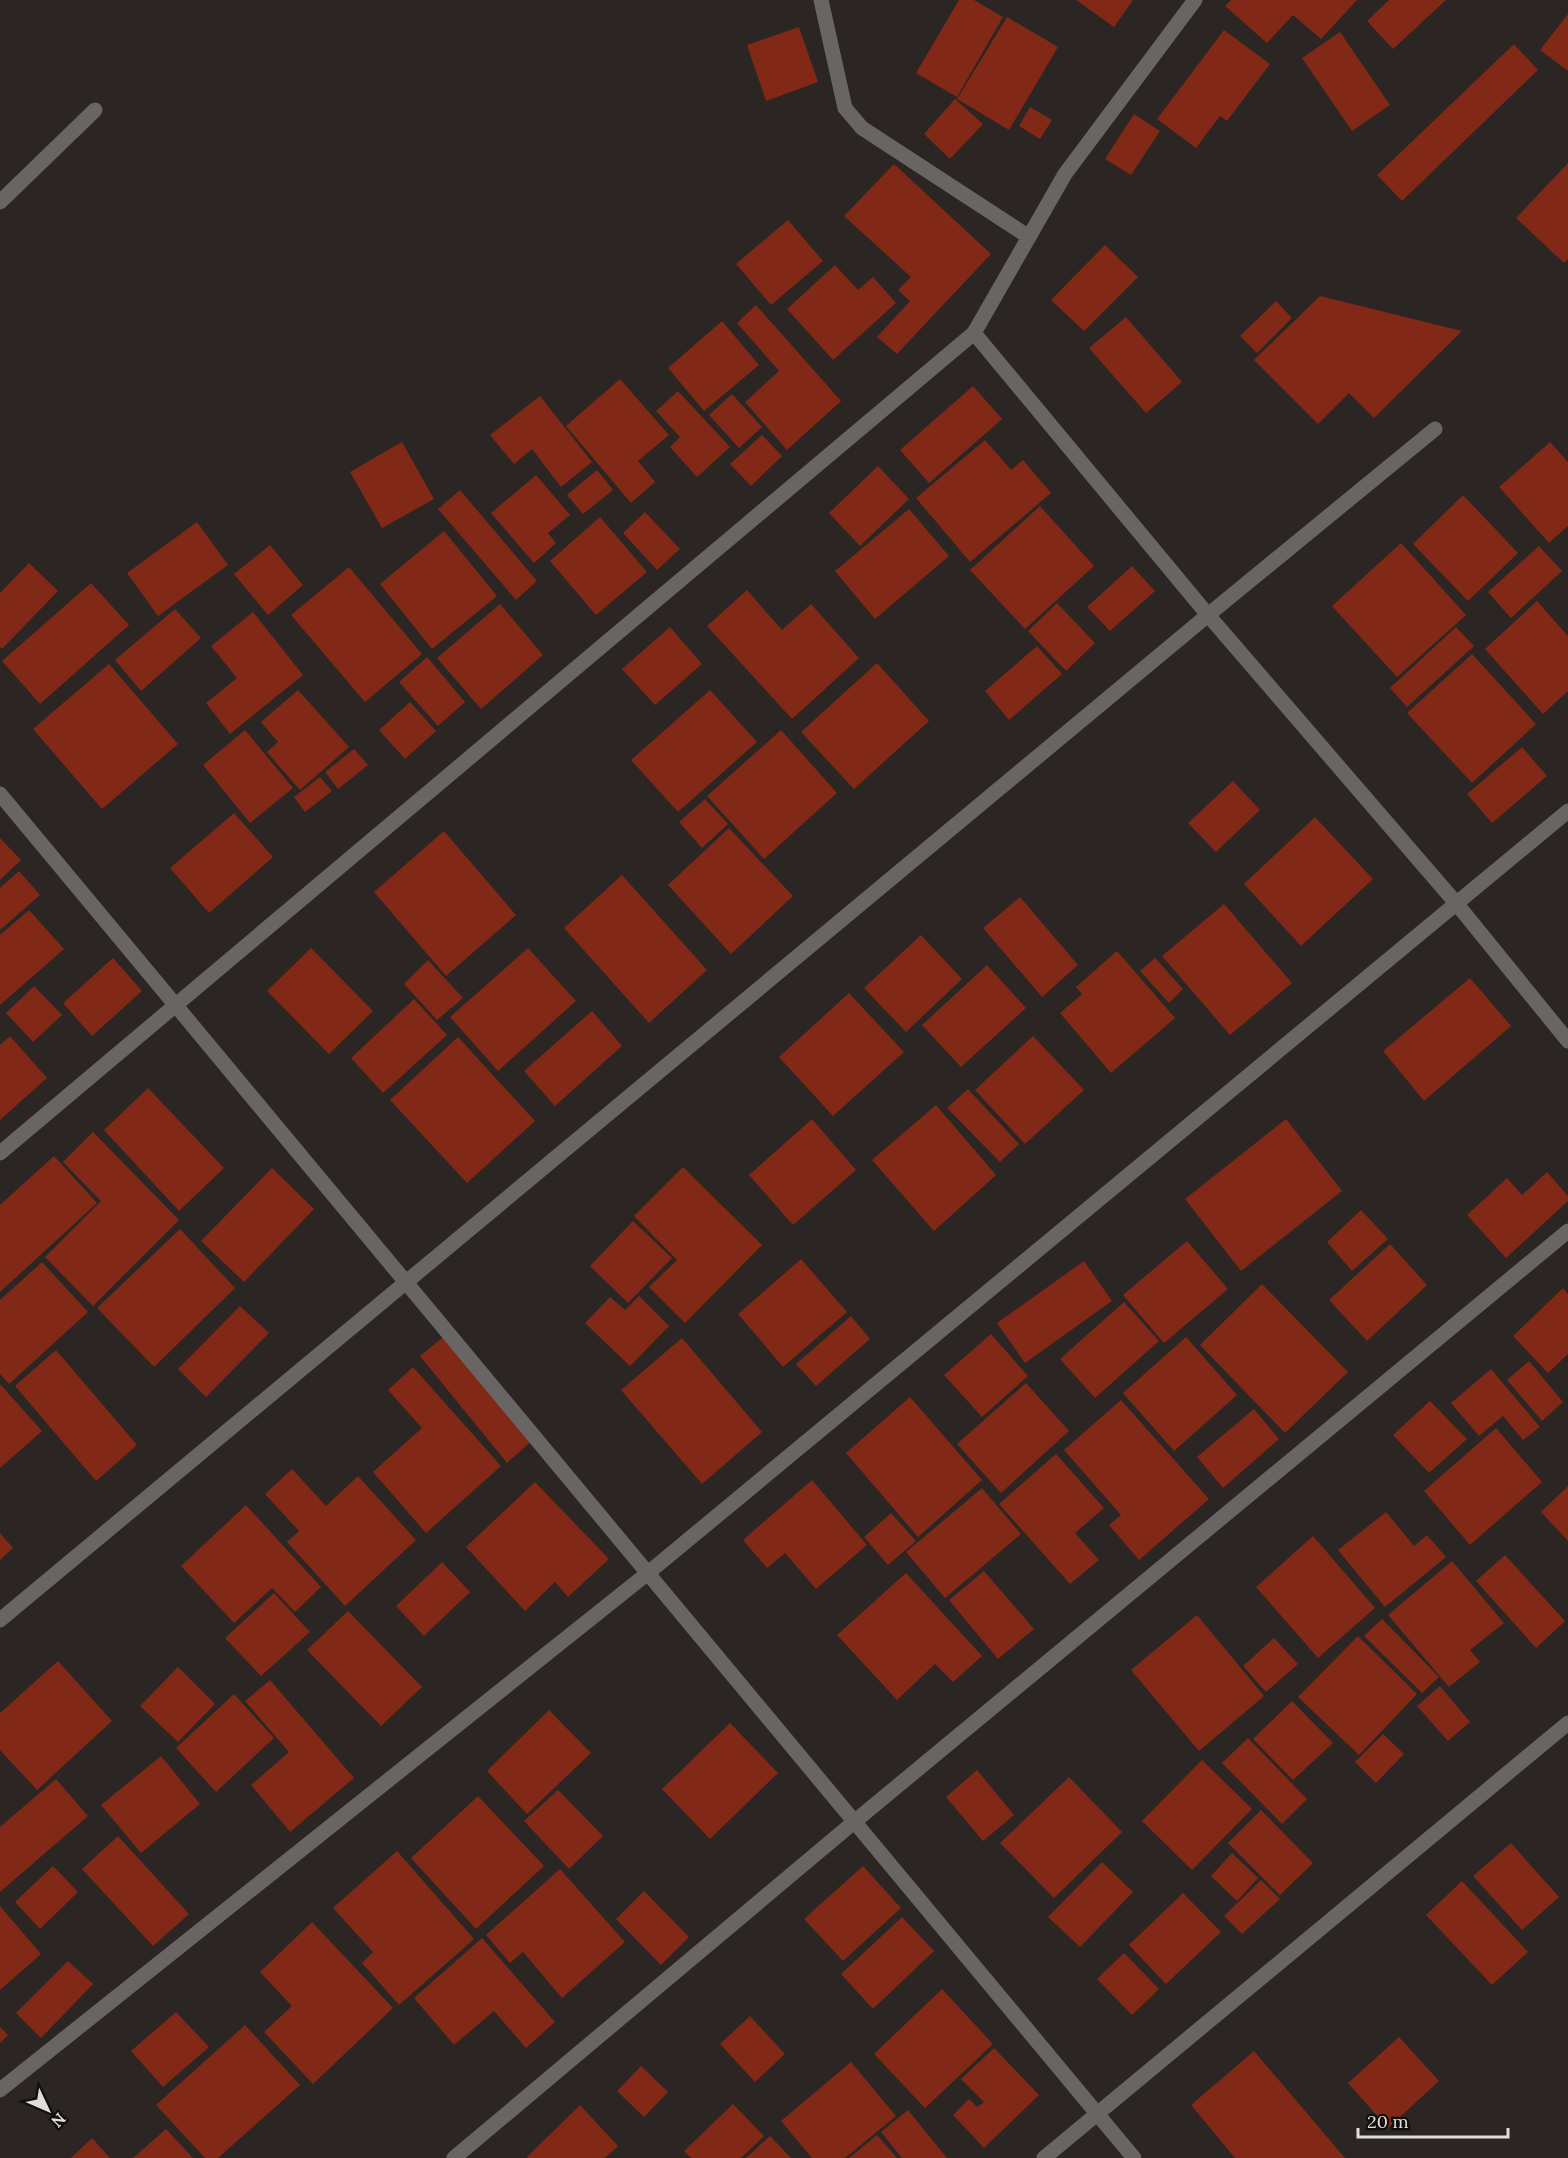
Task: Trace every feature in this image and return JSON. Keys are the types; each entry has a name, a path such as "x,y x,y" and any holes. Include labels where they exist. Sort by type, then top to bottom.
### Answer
{"street":[{"path":"821,0 845,108 856,122 1029,237"},
{"path":"0,1154 974,333 1065,174 1195,0"},
{"path":"0,202 95,110"},
{"path":"974,333 1208,615 1456,903 1568,1041"},
{"path":"0,1620 1208,615 1435,429"},
{"path":"0,794 1134,2158"},
{"path":"0,2090 648,1573 1568,811"},
{"path":"454,2158 854,1822 1568,1231"},
{"path":"1044,2158 1568,1723"}],"building":[{"path":"959,0 974,0 1003,17 957,97 916,73"},
{"path":"1076,0 1133,0 1114,27"},
{"path":"1231,0 1357,0 1321,39 1293,15 1267,43 1225,6"},
{"path":"1389,0 1446,0 1393,49 1367,21"},
{"path":"1568,14 1568,71 1540,50"},
{"path":"1007,17 1058,47 1009,130 957,99"},
{"path":"799,27 818,82 766,101 747,45"},
{"path":"1224,30 1270,64 1227,121 1220,116 1196,148 1157,119"},
{"path":"1340,32 1390,105 1352,131 1302,58"},
{"path":"1514,44 1538,70 1402,201 1377,175"},
{"path":"955,99 983,124 950,159 924,134"},
{"path":"1030,107 1052,120 1040,139 1019,126"},
{"path":"1134,114 1160,131 1131,175 1105,159"},
{"path":"1568,163 1568,259 1564,263 1516,218"},
{"path":"894,164 991,254 897,354 877,337 910,301 898,290 911,277 844,216"},
{"path":"788,220 823,261 771,305 736,264"},
{"path":"1105,245 1138,277 1084,331 1051,300"},
{"path":"835,265 858,290 873,277 896,303 833,360 787,309"},
{"path":"1320,296 1462,331 1374,418 1349,393 1318,424 1254,360"},
{"path":"1276,301 1292,318 1257,353 1240,336"},
{"path":"756,305 841,401 787,450 745,402 779,371 737,323"},
{"path":"1126,317 1182,382 1146,413 1089,348"},
{"path":"722,321 759,365 704,411 668,368"},
{"path":"620,379 669,435 638,461 655,482 631,503 566,426"},
{"path":"973,386 1002,419 929,483 900,450"},
{"path":"678,391 730,447 697,477 670,447 680,437 656,411"},
{"path":"732,394 762,427 739,448 709,415"},
{"path":"540,396 592,462 561,487 532,449 514,464 490,435"},
{"path":"762,435 782,456 751,486 730,464"},
{"path":"985,440 1011,470 1023,460 1051,493 970,562 916,498"},
{"path":"402,442 434,499 382,528 350,472"},
{"path":"1550,442 1568,462 1568,526 1549,543 1499,487"},
{"path":"878,466 909,499 860,546 829,513"},
{"path":"597,470 613,490 583,514 567,495"},
{"path":"536,475 570,515 548,533 556,543 534,563 491,513"},
{"path":"460,490 537,581 516,600 438,509"},
{"path":"1463,495 1518,553 1468,601 1413,544"},
{"path":"1040,506 1094,566 1025,629 970,570"},
{"path":"909,509 949,556 875,619 835,571"},
{"path":"645,512 680,549 657,570 623,533"},
{"path":"600,517 647,572 596,615 550,561"},
{"path":"197,522 228,565 158,616 127,573"},
{"path":"444,531 497,596 432,649 380,584"},
{"path":"1401,543 1466,615 1397,677 1332,606"},
{"path":"270,545 303,585 268,615 234,574"},
{"path":"1539,546 1562,571 1511,618 1488,592"},
{"path":"29,563 58,591 2,649 0,647 0,593"},
{"path":"1132,566 1155,591 1110,631 1087,607"},
{"path":"349,567 422,654 365,702 291,615"},
{"path":"91,583 129,625 40,704 2,661"},
{"path":"747,590 782,630 811,604 859,658 792,719 707,626"},
{"path":"1537,601 1568,636 1568,691 1543,714 1485,649"},
{"path":"1057,603 1095,643 1066,671 1028,631"},
{"path":"500,604 543,655 481,709 437,658"},
{"path":"175,609 201,638 141,691 115,660"},
{"path":"253,612 303,675 230,734 206,703 237,678 211,646"},
{"path":"670,627 702,664 655,705 622,669"},
{"path":"1456,627 1474,646 1407,707 1390,688"},
{"path":"1037,646 1062,674 1009,720 985,691"},
{"path":"1472,654 1536,724 1472,783 1407,713"},
{"path":"427,657 465,702 438,726 399,682"},
{"path":"877,663 929,721 854,789 801,732"},
{"path":"109,664 178,744 102,809 33,729"},
{"path":"298,690 349,747 300,790 267,752 278,742 261,722"},
{"path":"710,690 757,742 678,812 631,760"},
{"path":"410,702 436,731 405,759 379,730"},
{"path":"245,730 293,788 250,823 203,765"},
{"path":"781,730 837,793 764,859 707,796"},
{"path":"1522,747 1547,776 1492,823 1467,794"},
{"path":"354,749 368,765 338,789 325,772"},
{"path":"320,777 332,791 305,812 294,797"},
{"path":"1233,781 1260,810 1216,852 1188,823"},
{"path":"705,799 728,824 702,848 679,822"},
{"path":"234,813 273,857 209,913 170,868"},
{"path":"1315,817 1373,879 1301,946 1244,884"},
{"path":"729,828 793,896 731,954 668,885"},
{"path":"444,831 516,915 446,976 374,892"},
{"path":"0,838 21,860 0,880"},
{"path":"19,871 40,895 0,930 0,888"},
{"path":"622,875 707,970 649,1023 564,928"},
{"path":"1020,897 1078,965 1042,997 983,928"},
{"path":"1224,904 1292,983 1230,1035 1162,956"},
{"path":"29,910 64,949 0,1005 0,935"},
{"path":"921,935 962,979 906,1032 864,988"},
{"path":"311,948 373,1011 329,1054 267,991"},
{"path":"528,948 576,1001 498,1071 450,1017"},
{"path":"1117,951 1175,1018 1111,1073 1060,1013 1082,994 1076,987"},
{"path":"113,958 142,991 92,1036 63,1003"},
{"path":"1155,958 1183,989 1169,1003 1140,971"},
{"path":"428,960 463,998 437,1020 404,984"},
{"path":"987,965 1026,1008 961,1067 922,1025"},
{"path":"1470,978 1511,1026 1424,1101 1383,1051"},
{"path":"34,986 62,1015 33,1042 6,1013"},
{"path":"849,993 904,1052 833,1116 779,1057"},
{"path":"414,999 447,1035 383,1093 351,1058"},
{"path":"592,1011 622,1046 555,1106 524,1071"},
{"path":"10,1036 47,1078 0,1120 0,1045"},
{"path":"1033,1036 1084,1090 1025,1144 975,1090"},
{"path":"458,1037 535,1121 467,1183 390,1100"},
{"path":"148,1088 224,1168 179,1211 104,1130"},
{"path":"968,1089 1019,1144 1000,1162 947,1108"},
{"path":"936,1105 996,1175 934,1231 872,1160"},
{"path":"812,1119 856,1170 793,1225 749,1175"},
{"path":"1286,1119 1342,1191 1241,1271 1185,1199"},
{"path":"93,1132 179,1220 93,1306 45,1257 101,1201 63,1162"},
{"path":"54,1156 97,1203 0,1292 0,1205"},
{"path":"683,1167 762,1245 685,1323 649,1287 677,1260 634,1216"},
{"path":"272,1168 314,1209 244,1282 201,1241"},
{"path":"1547,1172 1568,1196 1568,1201 1506,1258 1467,1215 1507,1178 1522,1195"},
{"path":"1361,1210 1388,1239 1352,1271 1327,1242"},
{"path":"633,1221 672,1258 628,1303 590,1266"},
{"path":"180,1229 235,1288 154,1367 97,1308"},
{"path":"1187,1241 1228,1289 1164,1343 1123,1295"},
{"path":"1390,1244 1427,1285 1367,1341 1329,1300"},
{"path":"801,1259 847,1312 783,1367 738,1314"},
{"path":"1084,1261 1112,1301 1025,1363 997,1323"},
{"path":"42,1262 88,1312 9,1384 0,1374 0,1300"},
{"path":"1262,1284 1348,1372 1285,1433 1200,1345"},
{"path":"1563,1288 1568,1294 1568,1354 1548,1373 1513,1336"},
{"path":"639,1296 669,1326 630,1366 585,1323 610,1297 625,1310"},
{"path":"1124,1302 1159,1341 1095,1398 1060,1359"},
{"path":"240,1306 269,1333 206,1397 178,1369"},
{"path":"851,1316 870,1339 816,1386 796,1364"},
{"path":"447,1334 534,1439 507,1463 420,1356"},
{"path":"991,1334 1028,1376 982,1417 944,1375"},
{"path":"1186,1337 1237,1395 1174,1451 1123,1393"},
{"path":"682,1338 762,1432 702,1484 621,1390"},
{"path":"56,1350 137,1445 96,1481 15,1386"},
{"path":"1529,1361 1563,1402 1542,1421 1507,1380"},
{"path":"413,1367 501,1466 426,1533 373,1472 422,1428 388,1390"},
{"path":"1491,1369 1540,1427 1523,1440 1503,1416 1479,1436 1451,1403"},
{"path":"1026,1383 1069,1431 1001,1493 957,1444"},
{"path":"0,1384 42,1431 0,1468"},
{"path":"910,1397 982,1480 918,1537 846,1453"},
{"path":"1121,1400 1209,1499 1139,1560 1109,1525 1121,1515 1064,1450"},
{"path":"1430,1401 1467,1439 1429,1473 1393,1435"},
{"path":"1254,1409 1279,1439 1223,1488 1197,1457"},
{"path":"1496,1428 1542,1482 1470,1545 1424,1491"},
{"path":"1056,1454 1104,1508 1075,1533 1099,1560 1070,1584 999,1504"},
{"path":"292,1469 326,1506 358,1476 416,1540 345,1606 287,1542 299,1531 265,1494"},
{"path":"812,1480 867,1545 816,1589 785,1553 767,1568 743,1540"},
{"path":"535,1482 609,1559 568,1597 555,1582 525,1611 466,1547"},
{"path":"1568,1486 1568,1541 1541,1512"},
{"path":"982,1488 1021,1534 945,1598 906,1552"},
{"path":"246,1505 321,1587 295,1612 272,1588 234,1623 181,1566"},
{"path":"1386,1512 1414,1546 1427,1535 1446,1557 1385,1607 1338,1550"},
{"path":"891,1513 916,1541 888,1565 864,1537"},
{"path":"0,1533 13,1548 0,1560"},
{"path":"1313,1536 1375,1608 1318,1658 1256,1587"},
{"path":"1505,1555 1565,1621 1536,1648 1476,1581"},
{"path":"1452,1561 1504,1623 1470,1650 1480,1662 1449,1687 1388,1615"},
{"path":"442,1562 470,1592 424,1636 396,1606"},
{"path":"984,1571 1034,1629 998,1659 949,1600"},
{"path":"906,1573 982,1656 953,1682 935,1664 897,1700 837,1635"},
{"path":"274,1593 310,1632 261,1676 225,1638"},
{"path":"348,1611 422,1687 381,1726 307,1650"},
{"path":"1197,1615 1264,1696 1199,1751 1131,1670"},
{"path":"1382,1619 1439,1677 1422,1693 1364,1636"},
{"path":"1358,1636 1417,1694 1359,1755 1298,1697"},
{"path":"1274,1638 1298,1664 1266,1692 1243,1666"},
{"path":"58,1661 112,1721 37,1790 0,1750 0,1713"},
{"path":"178,1667 215,1704 178,1742 140,1706"},
{"path":"270,1680 354,1778 290,1832 251,1785 289,1752 245,1701"},
{"path":"1440,1686 1470,1722 1448,1741 1417,1706"},
{"path":"234,1694 274,1738 216,1792 176,1748"},
{"path":"1292,1701 1333,1743 1293,1780 1253,1739"},
{"path":"549,1710 591,1753 527,1814 487,1771"},
{"path":"730,1723 778,1773 710,1839 662,1789"},
{"path":"1383,1734 1404,1754 1376,1783 1355,1762"},
{"path":"1248,1738 1307,1799 1282,1824 1222,1763"},
{"path":"161,1756 200,1804 141,1853 101,1805"},
{"path":"1202,1760 1252,1809 1192,1870 1142,1821"},
{"path":"977,1770 1014,1815 983,1841 946,1797"},
{"path":"1069,1777 1122,1832 1054,1898 1000,1843"},
{"path":"56,1779 88,1816 0,1892 0,1827"},
{"path":"558,1790 603,1836 569,1869 524,1821"},
{"path":"478,1796 544,1866 476,1929 411,1858"},
{"path":"1261,1810 1313,1863 1280,1895 1228,1843"},
{"path":"118,1836 189,1914 153,1946 82,1869"},
{"path":"1511,1843 1559,1897 1522,1930 1473,1876"},
{"path":"397,1851 474,1939 399,2005 362,1963 373,1952 333,1908"},
{"path":"1232,1853 1258,1878 1237,1901 1211,1876"},
{"path":"1102,1862 1133,1892 1080,1947 1048,1917"},
{"path":"53,1866 78,1892 40,1929 15,1902"},
{"path":"863,1866 901,1908 843,1961 804,1919"},
{"path":"560,1869 625,1942 562,1998 523,1952 510,1963 486,1935"},
{"path":"1261,1880 1280,1899 1242,1934 1224,1916"},
{"path":"1462,1881 1528,1952 1492,1985 1426,1915"},
{"path":"644,1891 689,1937 661,1965 616,1919"},
{"path":"1183,1893 1221,1932 1166,1984 1129,1945"},
{"path":"0,1906 41,1954 0,1990"},
{"path":"902,1917 934,1951 873,2009 841,1974"},
{"path":"312,1922 393,2008 313,2084 264,2032 292,2006 260,1972"},
{"path":"482,1938 555,2022 526,2048 494,2011 454,2045 414,1998"},
{"path":"1124,1953 1159,1989 1132,2015 1097,1979"},
{"path":"68,1961 93,1984 41,2038 16,2013"},
{"path":"942,1989 993,2044 925,2108 874,2054"},
{"path":"176,2012 209,2047 163,2087 131,2051"},
{"path":"750,2016 785,2054 755,2082 720,2044"},
{"path":"245,2025 300,2085 218,2158 205,2158 156,2105"},
{"path":"0,2027 8,2035 0,2043"},
{"path":"1399,2037 1439,2081 1388,2128 1348,2083"},
{"path":"994,2048 1039,2095 984,2148 953,2115 969,2099 977,2107 984,2102 961,2079"},
{"path":"1254,2051 1345,2158 1235,2158 1191,2105"},
{"path":"851,2062 896,2116 845,2158 812,2158 781,2121"},
{"path":"641,2066 668,2092 644,2117 617,2091"},
{"path":"733,2104 764,2136 741,2158 691,2158 684,2151"},
{"path":"580,2105 618,2146 605,2158 527,2157"},
{"path":"908,2110 947,2158 902,2158 881,2132"},
{"path":"166,2129 193,2158 133,2158"},
{"path":"877,2135 897,2158 849,2158"},
{"path":"770,2136 791,2158 746,2158"},
{"path":"92,2138 110,2158 71,2158"}]}
